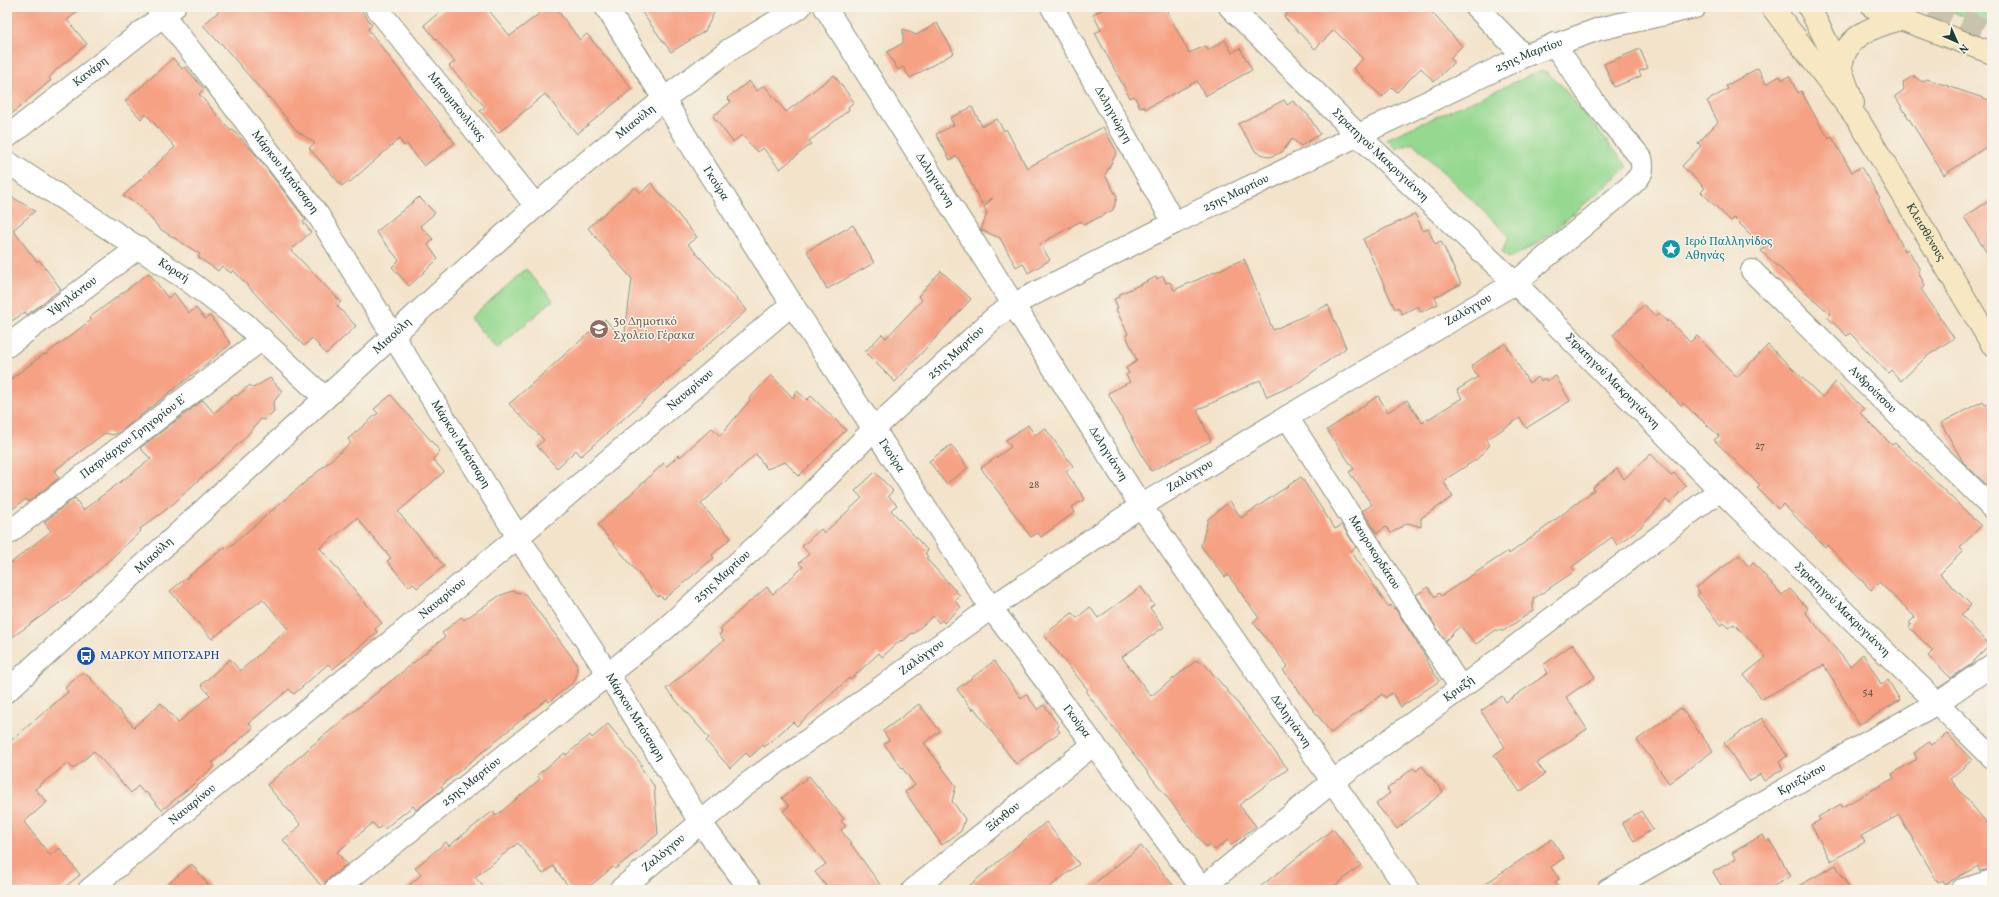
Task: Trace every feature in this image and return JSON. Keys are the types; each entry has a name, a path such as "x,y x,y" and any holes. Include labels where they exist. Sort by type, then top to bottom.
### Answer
{"main road":[{"name":"Κλεισθένους","path":"1772,7 1859,121 1992,344"},
{"name":"Κλεισθένους","path":"1809,7 1841,70 1859,121"},
{"path":"1873,7 1992,53"},
{"path":"1841,70 1842,61 1846,50 1857,36 1876,26 1901,19"}],"street":[{"name":"Μπουμπουλίνας","path":"376,7 536,206"},
{"name":"Γκούρα","path":"606,7 792,304 991,608 1201,889"},
{"name":"Μιαούλη","path":"7,691 392,336 536,206 664,99 729,50 800,7"},
{"name":"Δεληγιάννη","path":"825,7 1141,506 1408,890"},
{"name":"Δεληγιώργη","path":"1052,7 1174,223"},
{"name":"Στρατηγού Μακρυγιάννη","path":"1230,7 1358,135 1515,283 1720,490 1992,757"},
{"path":"1476,7 1524,56"},
{"name":"25ης Μαρτίου","path":"335,890 665,629 786,519 874,428 994,318 1014,304 1174,223 1524,56 1599,29 1695,7"},
{"name":"Κανάρη","path":"7,137 165,10"},
{"name":"Μάρκου Μπότσαρη","path":"165,10 318,215 518,537 608,674 700,822 751,890"},
{"name":"Ζαλόγγου","path":"620,890 743,787 991,608 1141,506 1287,417 1515,283 1627,189 1638,179 1643,168 1641,158 1594,102 1554,44"},
{"name":"Κοραή","path":"7,162 186,279 262,339 325,398"},
{"name":"Υψηλάντου","path":"7,346 139,247"},
{"name":"Ανδρούτσου","path":"1752,271 1992,508"},
{"name":"Ναυαρίνου","path":"89,890 518,537 792,304"},
{"name":"Πατριάρχου Γρηγορίου Ε΄","path":"7,534 262,339"},
{"name":"Μαυροκορδάτου","path":"1287,417 1461,688"},
{"name":"Κριεζή","path":"1201,889 1332,782 1461,688 1720,490"},
{"name":"Κριεζώτου","path":"1608,890 1937,703 1992,665"},
{"name":"Ξάνθου","path":"913,890 1094,744"},
{"path":"1962,890 1992,881"}],"green space":[{"path":"1941,7 1992,7 1992,28"},
{"path":"1540,71 1547,73 1560,84 1628,167 1539,243 1509,258 1502,251 1509,236 1413,143 1396,149 1386,139"},
{"path":"526,269 553,300 497,349 470,318"}],"building":[{"path":"7,7 83,7 67,20 87,44 56,70 49,78 51,80 7,118"},
{"path":"224,7 359,7 372,25 368,29 455,143 424,166 407,144 404,146 399,139 349,183 348,181 342,186 309,148 315,143 297,131 269,97 268,98 221,43 220,44 203,25"},
{"path":"446,7 486,7 510,36 548,7 555,7 580,40 587,34 632,89 577,134 545,94 498,133 480,111 485,107 449,66 455,62 424,25"},
{"path":"638,7 717,7 705,31 671,52"},
{"path":"1107,7 1165,7 1189,53 1206,46 1208,50 1225,40 1232,53 1240,48 1252,70 1205,96 1197,81 1145,109 1144,106 1140,107 1134,96 1130,98 1095,33 1101,30 1093,14"},
{"path":"1294,7 1427,7 1462,46 1450,58 1454,62 1434,82 1421,68 1397,92 1392,87 1382,97 1353,68 1363,59 1334,30 1315,49 1284,17"},
{"path":"937,23 954,53 910,78 903,67 898,70 887,52 903,43 903,29 916,35"},
{"path":"1640,49 1648,68 1639,71 1641,76 1614,87 1604,64"},
{"path":"173,58 182,69 185,67 204,89 199,94 231,131 233,130 256,155 306,220 303,222 311,232 291,250 341,302 337,306 356,326 326,354 312,338 304,346 233,270 231,273 222,266 218,271 198,257 200,254 160,229 139,205 123,196 175,147 146,114 141,119 125,101"},
{"path":"1758,68 1766,84 1780,76 1782,80 1789,76 1798,93 1801,91 1829,139 1832,137 1852,172 1861,167 1880,198 1878,199 1905,251 1908,249 1920,270 1918,271 1925,286 1921,289 1954,338 1926,357 1901,381 1891,370 1888,373 1850,333 1847,336 1827,317 1830,314 1761,251 1764,248 1734,218 1731,221 1701,192 1705,188 1682,166 1701,146 1698,143 1718,122 1707,101 1728,89 1726,86"},
{"path":"834,75 854,102 848,107 849,110 809,141 811,144 780,169 763,148 757,152 742,135 733,142 713,116 731,102 727,98 749,81 757,91 764,85 786,112"},
{"path":"1914,76 1922,82 1927,79 1992,101 1992,143 1944,175 1895,96 1904,90 1903,82"},
{"path":"1284,100 1287,105 1293,101 1308,115 1320,134 1301,146 1292,139 1282,152 1270,157 1256,152 1238,124"},
{"path":"972,107 982,126 997,119 1004,131 1006,129 1027,168 1103,127 1117,152 1105,175 1117,197 1113,210 1084,225 1081,221 1040,244 1050,260 1028,273 1023,263 1016,267 1000,238 981,230 987,213 984,207 993,198 982,204 957,156 950,160 936,134 954,125 950,118"},
{"path":"651,183 697,237 688,244 747,310 581,456 576,450 557,468 537,446 544,440 509,404 605,319 624,340 632,279 588,228 635,187 641,193"},
{"path":"7,194 35,211 13,230 37,262 39,260 61,289 27,315 25,312 7,324"},
{"path":"419,197 435,213 420,226 433,239 428,245 438,259 409,286 392,267 399,260 376,232"},
{"path":"1992,199 1992,261 1964,217"},
{"path":"1415,214 1423,231 1428,229 1435,244 1441,241 1461,284 1435,297 1438,304 1421,312 1418,306 1402,314 1398,307 1395,309 1363,239"},
{"path":"853,225 874,263 827,289 807,251"},
{"path":"1244,259 1273,330 1328,305 1346,348 1296,384 1267,397 1260,380 1197,410 1211,441 1151,471 1108,393 1130,382 1126,375 1129,373 1126,368 1137,361 1126,335 1128,334 1116,309 1118,308 1114,299 1119,297 1118,295 1156,277 1157,279 1163,276 1166,283 1170,282 1174,290"},
{"path":"941,271 971,299 895,382 865,352 882,334 886,338 922,300 918,296"},
{"path":"149,273 168,298 174,293 189,313 196,308 205,319 210,316 231,344 120,432 113,435 105,433 54,471 59,478 28,502 26,499 7,513 7,382 91,320 89,318"},
{"path":"1644,305 1656,316 1659,313 1667,322 1668,320 1690,342 1697,336 1737,377 1768,345 1822,397 1836,382 1864,409 1860,413 1892,445 1895,443 1981,526 1960,548 1963,551 1940,574 1971,605 1961,615 1990,645 1970,665 1951,678 1928,656 1933,651 1909,627 1911,625 1909,623 1915,617 1879,582 1871,590 1827,545 1825,547 1783,504 1778,509 1757,488 1760,485 1714,440 1719,436 1683,403 1681,405 1621,345 1613,335"},
{"path":"1505,343 1529,383 1538,377 1541,381 1545,378 1546,381 1556,376 1570,401 1526,428 1520,418 1486,440 1490,445 1477,459 1443,481 1453,497 1421,518 1421,527 1408,523 1391,533 1386,527 1377,533 1362,511 1372,505 1349,472 1354,469 1327,430 1378,396 1388,412 1407,400 1422,423 1462,398 1457,390 1478,377 1471,366"},
{"path":"771,375 793,398 797,391 807,400 811,396 846,430 799,476 785,462 767,469 756,454 701,504 731,538 712,555 714,558 664,599 659,595 658,597 598,525 664,463 667,466 679,455 680,457 712,428 720,436 750,400 749,399"},
{"path":"270,378 282,391 273,403 274,411 265,420 261,419 243,440 172,505 140,529 141,531 73,593 7,641 7,566 51,531 44,522 75,498 83,510 151,459 140,448 203,400 214,413 235,395 237,396 250,385 253,388"},
{"path":"391,395 440,451 433,459 444,472 398,512 444,566 417,588 413,583 409,587 387,561 391,558 357,518 320,548 382,623 375,629 377,632 333,669 328,664 294,694 289,689 249,723 253,728 212,763 215,766 162,810 146,792 144,793 138,786 131,793 94,751 73,769 68,763 35,789 47,802 24,822 50,855 60,848 80,875 61,890 7,890 7,744 68,692 65,688 83,672 134,727 161,703 178,723 210,695 201,685 230,659 240,671 288,629 263,599 212,639 170,591 225,547 227,549 351,443 348,439 378,413 374,409"},
{"path":"1983,401 1985,404 1992,401 1992,490 1963,462 1941,423"},
{"path":"1028,425 1035,435 1045,428 1073,466 1066,472 1085,499 1072,507 1075,512 1041,537 1038,533 1031,537 981,468 1011,447 1006,440"},
{"path":"951,445 968,468 946,484 929,461"},
{"path":"1651,454 1671,475 1674,473 1686,486 1670,503 1666,500 1642,526 1617,545 1612,537 1572,567 1575,571 1533,599 1533,611 1503,631 1496,630 1476,644 1460,626 1445,641 1416,595 1428,587 1435,597 1439,593 1441,596 1508,551 1509,554 1594,490 1593,487 1617,469 1624,479"},
{"path":"875,472 893,491 888,496 897,505 891,510 928,551 925,553 928,557 926,558 960,596 955,601 961,607 944,623 942,620 939,623 933,616 913,634 912,633 902,642 901,640 882,657 879,653 850,680 849,678 797,726 793,722 764,747 763,745 750,757 746,753 730,768 706,741 709,738 666,689 724,640 719,635 722,632 720,629 748,603 767,587 773,594 803,567 799,563 809,554 802,546 821,529 824,533 862,498 855,491"},
{"path":"1301,477 1335,529 1342,525 1356,547 1351,551 1388,607 1391,605 1394,609 1395,608 1439,681 1401,707 1392,693 1385,698 1382,694 1331,733 1283,670 1288,666 1253,622 1259,618 1228,575 1225,577 1201,546 1208,519 1230,501 1241,518"},
{"path":"1739,555 1749,567 1753,562 1782,595 1790,589 1808,609 1805,612 1850,666 1863,654 1881,684 1888,680 1900,700 1859,725 1824,665 1762,699 1744,675 1766,657 1734,624 1728,628 1724,623 1721,626 1697,595 1700,593 1696,588"},
{"path":"1141,587 1154,605 1150,608 1164,627 1122,657 1151,696 1197,660 1199,663 1202,661 1236,701 1288,769 1239,805 1256,826 1231,845 1228,840 1215,850 1209,844 1206,847 1086,692 1088,690 1044,635 1072,613 1077,618 1090,607 1098,618"},
{"path":"512,591 525,594 577,664 577,674 574,682 549,702 547,699 441,786 443,789 416,810 413,806 384,829 381,826 378,829 373,823 337,852 347,864 327,880 323,888 283,840 301,825 267,785 315,743 445,637 442,633 461,617 464,620 499,596"},
{"path":"1573,644 1595,677 1566,697 1587,729 1537,763 1545,774 1520,792 1494,755 1505,747 1481,711 1502,696 1506,702 1548,673 1543,665"},
{"path":"994,661 1021,698 1026,694 1038,710 1044,705 1059,726 1057,728 1060,732 1016,764 974,708 972,710 957,689"},
{"path":"919,704 940,731 924,743 956,786 952,801 965,819 961,831 942,845 905,792 915,785 884,744 889,740 883,731"},
{"path":"1681,708 1713,751 1669,783 1637,740"},
{"path":"1762,718 1787,756 1779,762 1783,769 1764,781 1760,774 1749,781 1724,743"},
{"path":"608,724 642,765 640,766 654,786 658,834 615,869 613,867 585,890 571,890 553,866 543,874 518,843 475,877 486,890 404,890 421,875 415,868 446,842 449,846 493,811 496,816 540,779 537,775 565,753 566,755 590,735 592,738"},
{"path":"1947,734 1972,760 1950,779 1992,829 1992,869 1980,871 1978,866 1945,884 1943,880 1938,883 1899,815 1861,836 1865,842 1831,861 1811,825 1820,820 1818,817 1841,804 1842,807 1894,778 1892,774 1917,759 1914,753 1929,742 1932,745"},
{"path":"1422,766 1443,792 1397,829 1376,804 1390,793 1387,789 1413,768 1416,771"},
{"path":"809,776 844,819 841,821 846,826 841,830 884,890 829,890 815,872 826,864 783,811 789,806 782,798"},
{"path":"1641,811 1653,829 1634,841 1622,823"},
{"path":"1046,822 1079,864 1046,890 964,890"},
{"path":"1333,829 1361,865 1330,890 1256,890"},
{"path":"1762,835 1766,841 1769,839 1791,876 1767,890 1724,890 1713,872 1736,859 1732,853"},
{"path":"1552,839 1564,858 1551,867 1559,879 1555,882 1562,890 1476,890"},
{"path":"1141,846 1177,890 1086,890"},
{"path":"192,864 212,890 160,890"},
{"path":"1836,865 1850,890 1791,890"}],"tunnel":[{"path":"1932,7 1992,33"}],"place":[{"name":"Ιερό Παλληνίδος Αθηνάς","path":"1671,249"},
{"name":"3ο Δημοτικό Σχολείο Γέρακα","path":"599,329"},
{"name":"ΜΑΡΚΟΥ ΜΠΟΤΣΑΡΗ","path":"86,656"}]}
